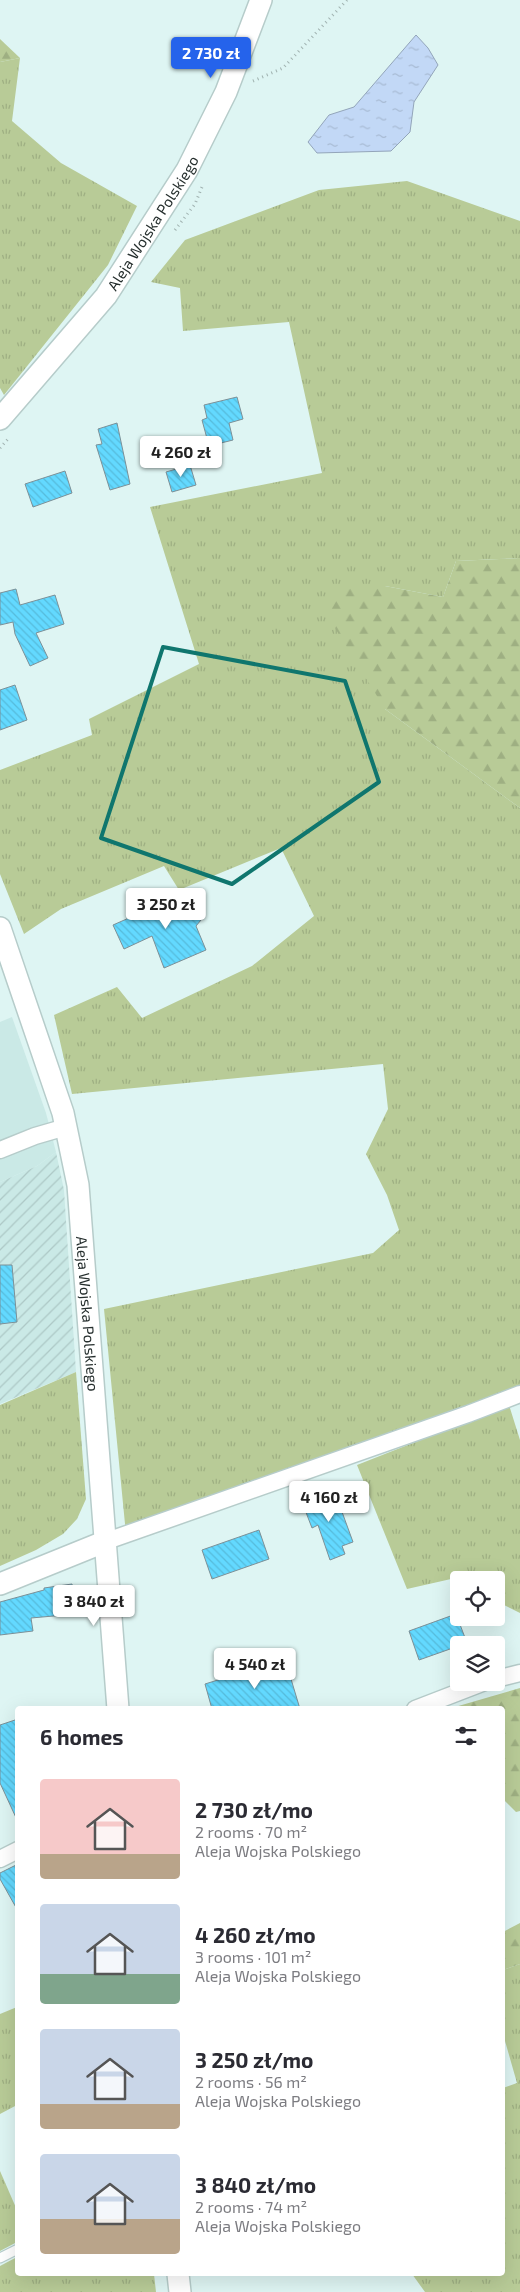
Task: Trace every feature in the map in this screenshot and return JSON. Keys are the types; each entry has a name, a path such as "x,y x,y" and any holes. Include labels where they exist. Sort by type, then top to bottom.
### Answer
{"street":[{"name":"Aleja Wojska Polskiego","path":"0,419 106,296 186,170 226,92 261,0"},
{"name":"Aleja Wojska Polskiego","path":"0,928 66,1127 78,1185 118,1706"},
{"path":"0,1150 35,1136 66,1127"},
{"path":"0,1584 104,1542 520,1394"},
{"path":"505,1677 520,1674"},
{"path":"423,1706 462,1691"},
{"path":"0,1859 15,1852"},
{"path":"178,2276 180,2292"}],"lane":[{"path":"0,2258 15,2250"}],"path":[{"path":"226,92 283,68 347,0"}],"highlighted area":[{"path":"163,647 345,681 379,782 232,884 101,838"}],"shaded area":[{"path":"12,1017 46,1113 56,1152 37,1166 0,1182 0,1022"},
{"path":"56,1152 64,1190 76,1372 0,1404 0,1182 37,1166"}],"green space":[{"path":"0,39 20,58 0,62"},
{"path":"20,58 12,121 61,163 137,206 108,265 4,395 0,388 0,62"},
{"path":"407,181 520,221 520,558 456,561 443,597 385,586 385,709 520,808 520,1385 126,1534 104,1309 373,1253 399,1230 387,1195 366,1154 388,1109 383,1064 72,1094 54,1015 117,987 142,1018 252,966 314,916 281,848 179,890 164,866 61,909 24,934 0,874 0,770 92,735 89,719 199,664 150,507 322,473 289,322 183,331 180,288 151,282 185,240 319,190"},
{"path":"520,558 520,808 385,709 319,602 349,587 385,586 443,597 456,561"},
{"path":"76,1372 86,1499 77,1519 63,1534 36,1550 0,1566 0,1405"},
{"path":"509,1405 520,1440 520,1613 505,1606 505,1571 450,1571 450,1579 407,1589 357,1465"},
{"path":"520,1688 520,1811 516,1812 505,1801 505,1706 458,1706"},
{"path":"520,1923 520,1964 505,1969 505,1931"},
{"path":"520,1964 520,2292 425,2292 413,2276 505,2276 505,2087 517,2083 505,2041 505,1969"},
{"path":"15,2008 15,2106 0,2114 0,2014"},
{"path":"0,2171 15,2205 15,2243 0,2251"},
{"path":"15,2258 15,2276 154,2276 156,2292 0,2292 0,2266"}],"water":[{"path":"416,35 428,48 438,65 414,102 410,132 391,151 317,153 308,142 329,115 354,107"}],"building":[{"path":"237,397 243,419 229,423 233,440 209,446 202,420 207,418 204,405"},
{"path":"117,423 130,484 110,490 96,445 102,444 98,429"},
{"path":"190,465 196,485 172,492 166,472"},
{"path":"65,471 72,493 33,507 25,484"},
{"path":"16,589 20,605 55,595 64,624 36,633 48,658 30,666 15,634 13,622 0,625 0,593"},
{"path":"15,685 27,720 0,730 0,690"},
{"path":"188,892 201,920 196,926 206,950 164,968 152,936 124,949 113,925"},
{"path":"0,1265 12,1265 17,1322 0,1324"},
{"path":"334,1490 353,1542 342,1546 345,1554 330,1560 318,1525 312,1528 302,1502"},
{"path":"259,1530 269,1559 212,1579 202,1550"},
{"path":"72,1584 76,1614 31,1618 33,1631 0,1635 0,1602 44,1590 44,1588"},
{"path":"450,1616 450,1626 461,1626 464,1636 450,1636 450,1649 419,1660 409,1631"},
{"path":"285,1659 299,1706 211,1706 205,1684"},
{"path":"15,1720 15,1816 0,1783 0,1725"},
{"path":"15,1866 15,1906 0,1879 0,1873"}]}
